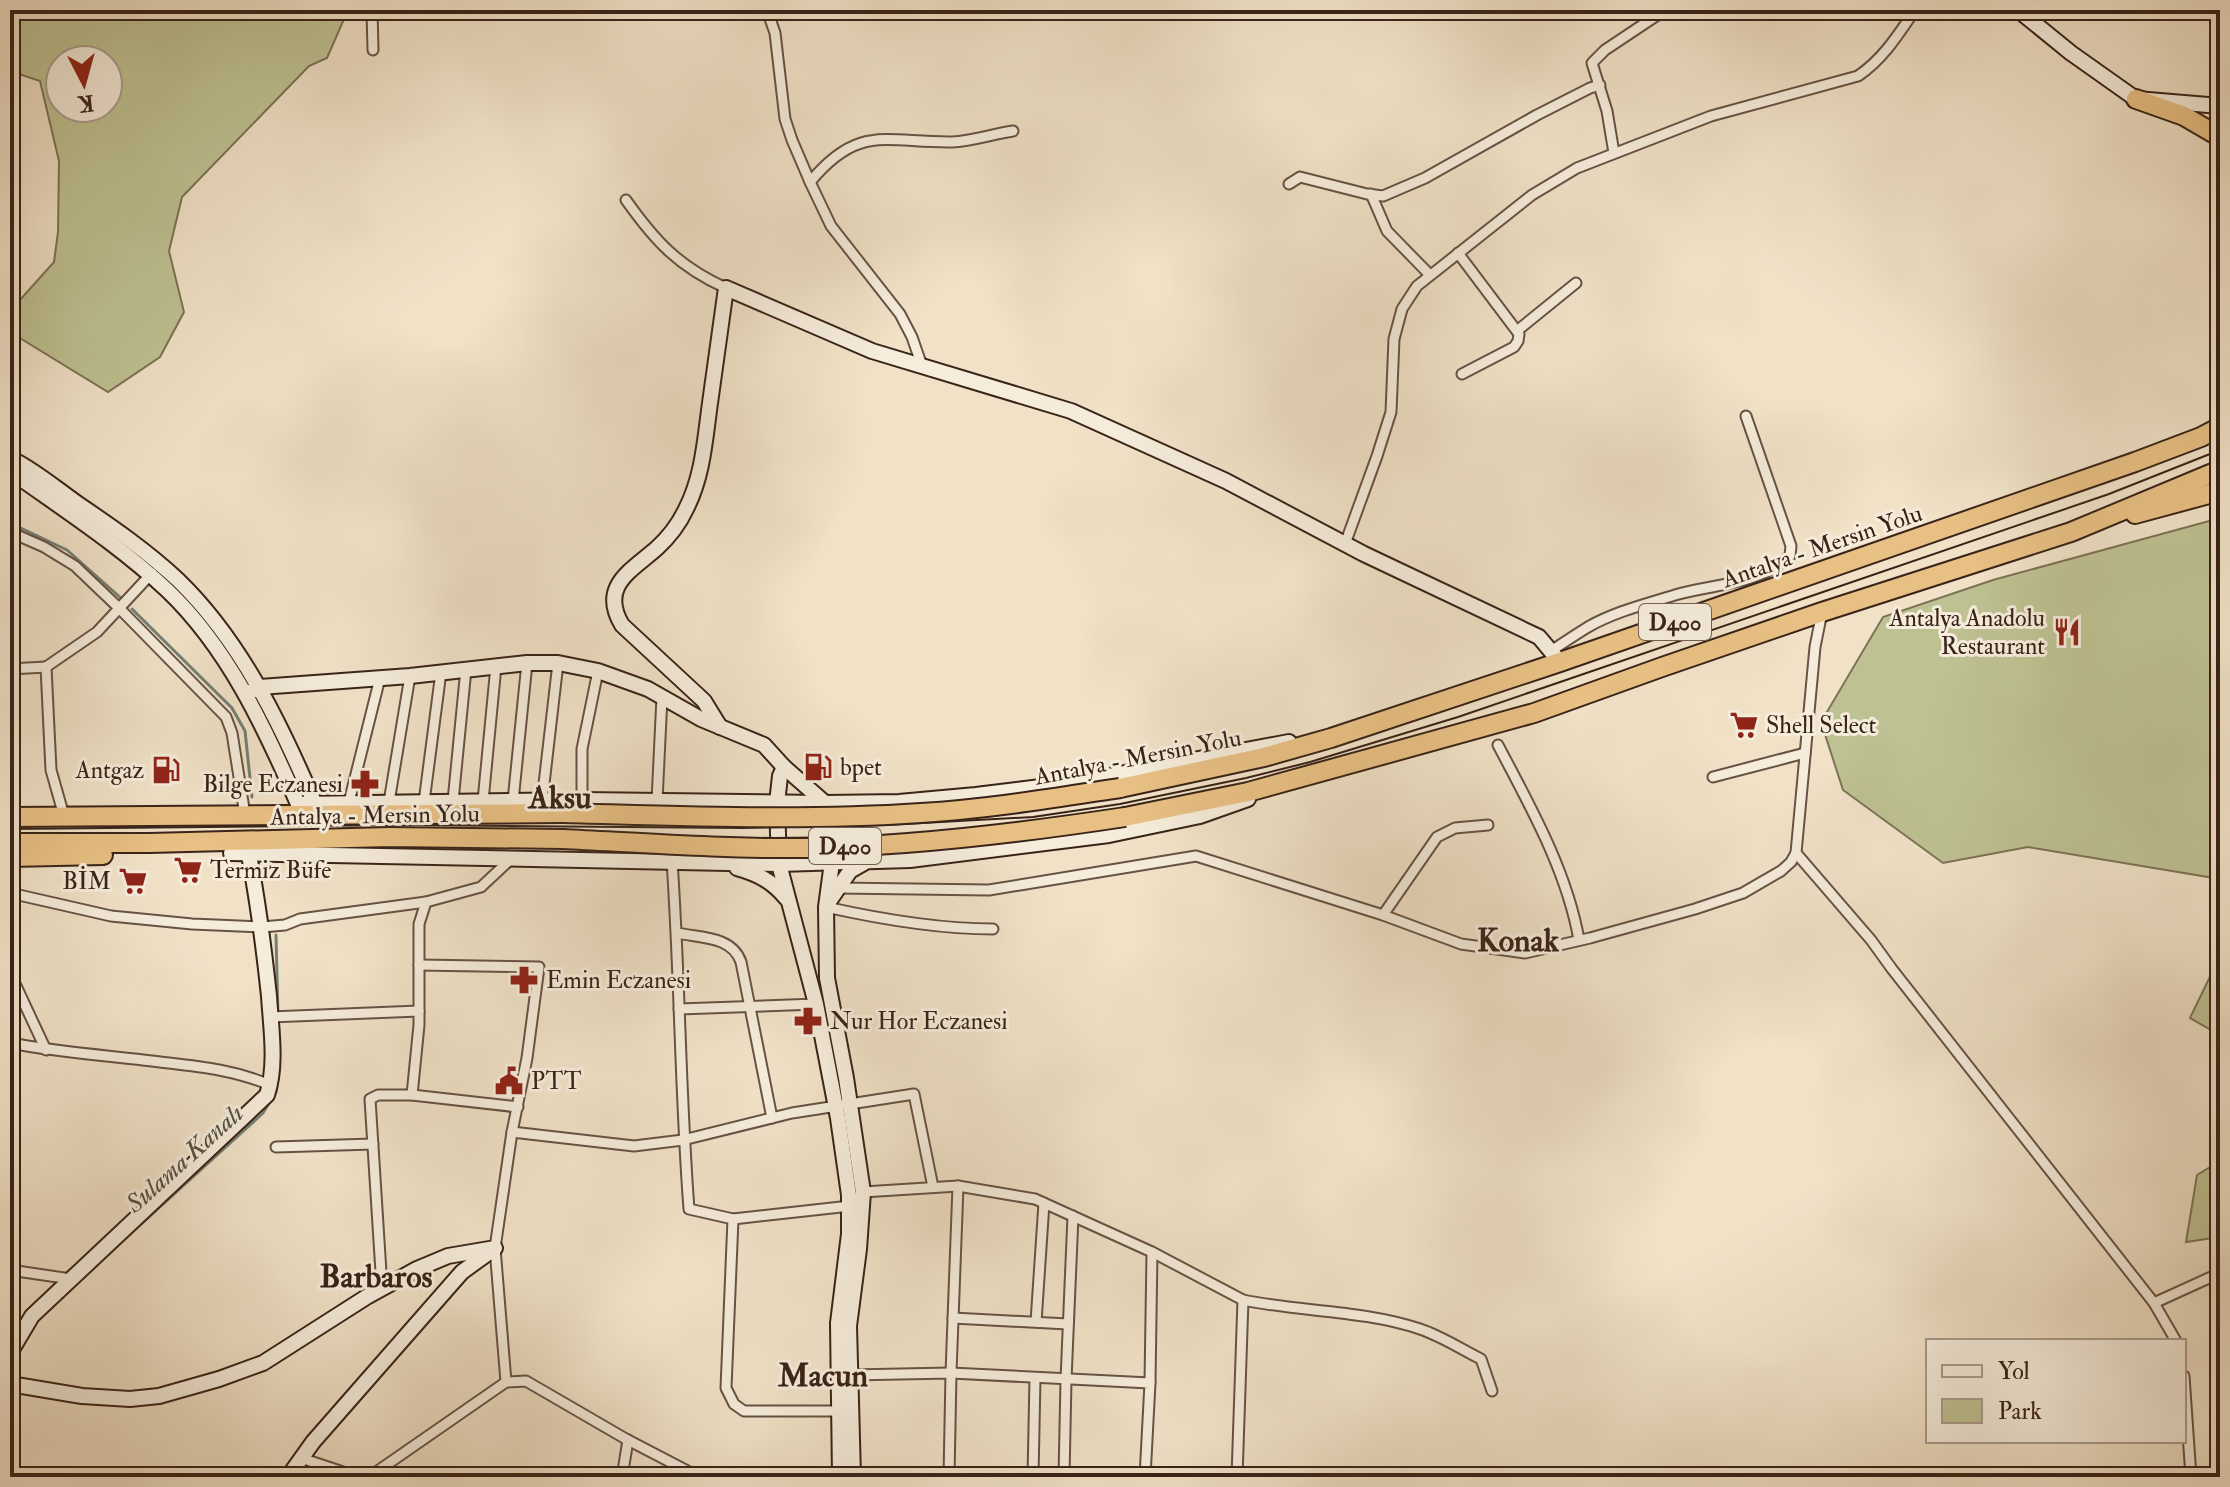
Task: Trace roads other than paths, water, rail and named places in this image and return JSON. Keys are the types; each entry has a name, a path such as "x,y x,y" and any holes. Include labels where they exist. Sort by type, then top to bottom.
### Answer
{"highway":[{"path":"2136,99 2184,116 2220,137"},
{"path":"2135,462 2220,415"},
{"name":"Antalya - Mersin Yolu","path":"10,817 562,813 752,819 921,813 997,806 1120,788 1264,757 1406,713 1556,656 2135,462 2220,427"},
{"name":"Antalya - Mersin Yolu","path":"10,843 390,837 563,839 767,848 837,847 990,835 1125,817 1248,792 1534,713 1822,612 2071,532 2220,470"},
{"path":"2071,532 2220,491"},
{"path":"254,815 306,803"},
{"path":"149,843 240,854"},
{"path":"10,857 240,854"}],"street":[{"path":"372,10 373,50"},
{"path":"767,10 775,33 785,119 810,182 831,226 900,314 922,366"},
{"path":"1614,153 1600,85 1592,63 1605,50 1665,10"},
{"path":"1345,544 1391,412 1394,339 1402,309 1417,286 1532,195 1577,168 1711,116 1858,76 1873,66 1889,48 1915,10"},
{"path":"2018,10 2071,53 2136,99 2220,106"},
{"path":"1289,184 1300,177 1383,196 1405,188 1537,115 1600,85"},
{"path":"2171,103 2220,99"},
{"path":"810,182 825,163 840,152 872,139 951,142 1013,131"},
{"path":"1371,194 1387,231 1430,275"},
{"path":"626,200 659,244 703,278 872,351 1071,411 1226,481 1345,544 1539,637 1556,656 1588,627 1618,614 1706,587 1750,580 1777,567 1790,556 1791,546 1746,416"},
{"path":"1458,253 1518,330 1518,341 1514,347 1462,374"},
{"path":"1518,330 1576,283"},
{"path":"720,727 704,701 622,625 615,613 613,600 624,575 659,546 679,524 694,495 702,465 726,288"},
{"path":"10,458 135,543 168,591 221,655 306,803"},
{"path":"10,471 126,554 179,581 206,612 260,687 288,742 306,803"},
{"path":"10,532 44,547 75,566 226,717 254,815"},
{"path":"10,669 46,667 97,632 155,570"},
{"path":"837,888 989,890 1196,856 1383,915 1461,944 1525,953 1695,909 1743,893 1781,871 1796,853 1815,647 1822,612"},
{"path":"246,694 260,687 410,676 527,663 558,663 598,671 648,689 701,719 764,745 825,803 834,823 835,840 826,907 827,978 843,1106 850,1206 838,1323 840,1477"},
{"path":"513,801 527,663"},
{"path":"542,801 558,663"},
{"path":"483,801 496,666"},
{"path":"46,667 51,770 65,817"},
{"path":"453,801 466,669"},
{"path":"582,800 582,749 598,671"},
{"path":"424,802 441,672"},
{"path":"389,802 410,676"},
{"path":"349,802 380,678"},
{"path":"657,801 662,697"},
{"path":"306,803 582,800 899,802 1072,783 1280,744 1406,713"},
{"path":"1498,745 1550,850 1576,920 1579,940"},
{"path":"1713,777 1805,753"},
{"path":"784,767 777,803 779,864 863,1192 849,1326 853,1477"},
{"path":"10,1353 32,1316 267,1095 276,1017 262,927 240,854 779,864 865,862 993,851 1109,835 1200,816 1312,775"},
{"path":"1383,915 1437,837 1455,828 1488,825"},
{"path":"1796,853 1871,940 2154,1303 2175,1339"},
{"path":"10,893 111,916 262,927 426,902 481,887 511,859"},
{"path":"672,861 683,1072 683,1140 689,1209 733,1219 850,1206"},
{"path":"713,862 757,874 776,886 788,901"},
{"path":"826,907 850,871 865,862"},
{"path":"412,1095 419,1011 419,924 426,902"},
{"path":"826,907 944,927 993,929"},
{"path":"677,933 721,941 735,950 741,962 772,1118"},
{"path":"419,965 539,967 495,1248 506,1382"},
{"path":"10,973 46,1050"},
{"path":"679,1009 816,1004"},
{"path":"276,1017 419,1011"},
{"path":"10,1043 46,1050 218,1069 270,1085"},
{"path":"512,1132 634,1146 683,1140 772,1118 914,1094 933,1187"},
{"path":"382,1288 370,1099 378,1095 412,1095 518,1107"},
{"path":"276,1147 373,1144"},
{"path":"863,1192 958,1186 1035,1199 1152,1252 1243,1300 1379,1319 1425,1330 1481,1359 1492,1391"},
{"path":"949,1477 958,1186"},
{"path":"1036,1322 1044,1203"},
{"path":"1064,1477 1073,1216"},
{"path":"733,1219 726,1388 730,1399 744,1411 838,1411"},
{"path":"11,1384 82,1396 130,1399 159,1396 263,1363 417,1269 448,1256 495,1248"},
{"path":"288,1477 313,1442 462,1272 495,1248"},
{"path":"1145,1477 1152,1252"},
{"path":"10,1270 71,1279"},
{"path":"2154,1303 2220,1273"},
{"path":"1237,1477 1243,1300"},
{"path":"953,1318 1068,1324"},
{"path":"850,1375 951,1373 1150,1383"},
{"path":"1033,1477 1035,1378"},
{"path":"369,1477 506,1382 526,1381 699,1477"},
{"path":"2186,1405 2191,1477"},
{"path":"622,1477 628,1440"},
{"path":"301,1458 358,1477"}],"waterway":[{"name":"Sulama Kanalı","path":"10,523 67,550 122,599"},
{"name":"Sulama Kanalı","path":"132,609 232,708 245,731 252,797"},
{"name":"Sulama Kanalı","path":"276,935 278,1015"},
{"name":"Sulama Kanalı","path":"107,1255 263,1113 276,1092 279,1071"}],"tram line":[{"path":"10,829 886,825 1033,817 1120,804 1310,762 1458,717 2109,494 2220,450"},
{"path":"774,838 854,837"}],"place":[{"name":"Antalya Anadolu Restaurant","path":"2067,632"},
{"name":"Shell Select","path":"1744,725"},
{"name":"bpet","path":"818,767"},
{"name":"Antgaz","path":"166,770"},
{"name":"Bilge Eczanesi","path":"365,784"},
{"name":"Termiz Büfe","path":"188,870"},
{"name":"BİM","path":"133,881"},
{"name":"Emin Eczanesi","path":"524,980"},
{"name":"Nur Hor Eczanesi","path":"808,1021"},
{"name":"PTT","path":"509,1081"}],"district":[{"name":"Aksu","path":"560,797"},
{"name":"Konak","path":"1518,940"},
{"name":"Barbaros","path":"376,1276"},
{"name":"Macun","path":"823,1375"}]}
